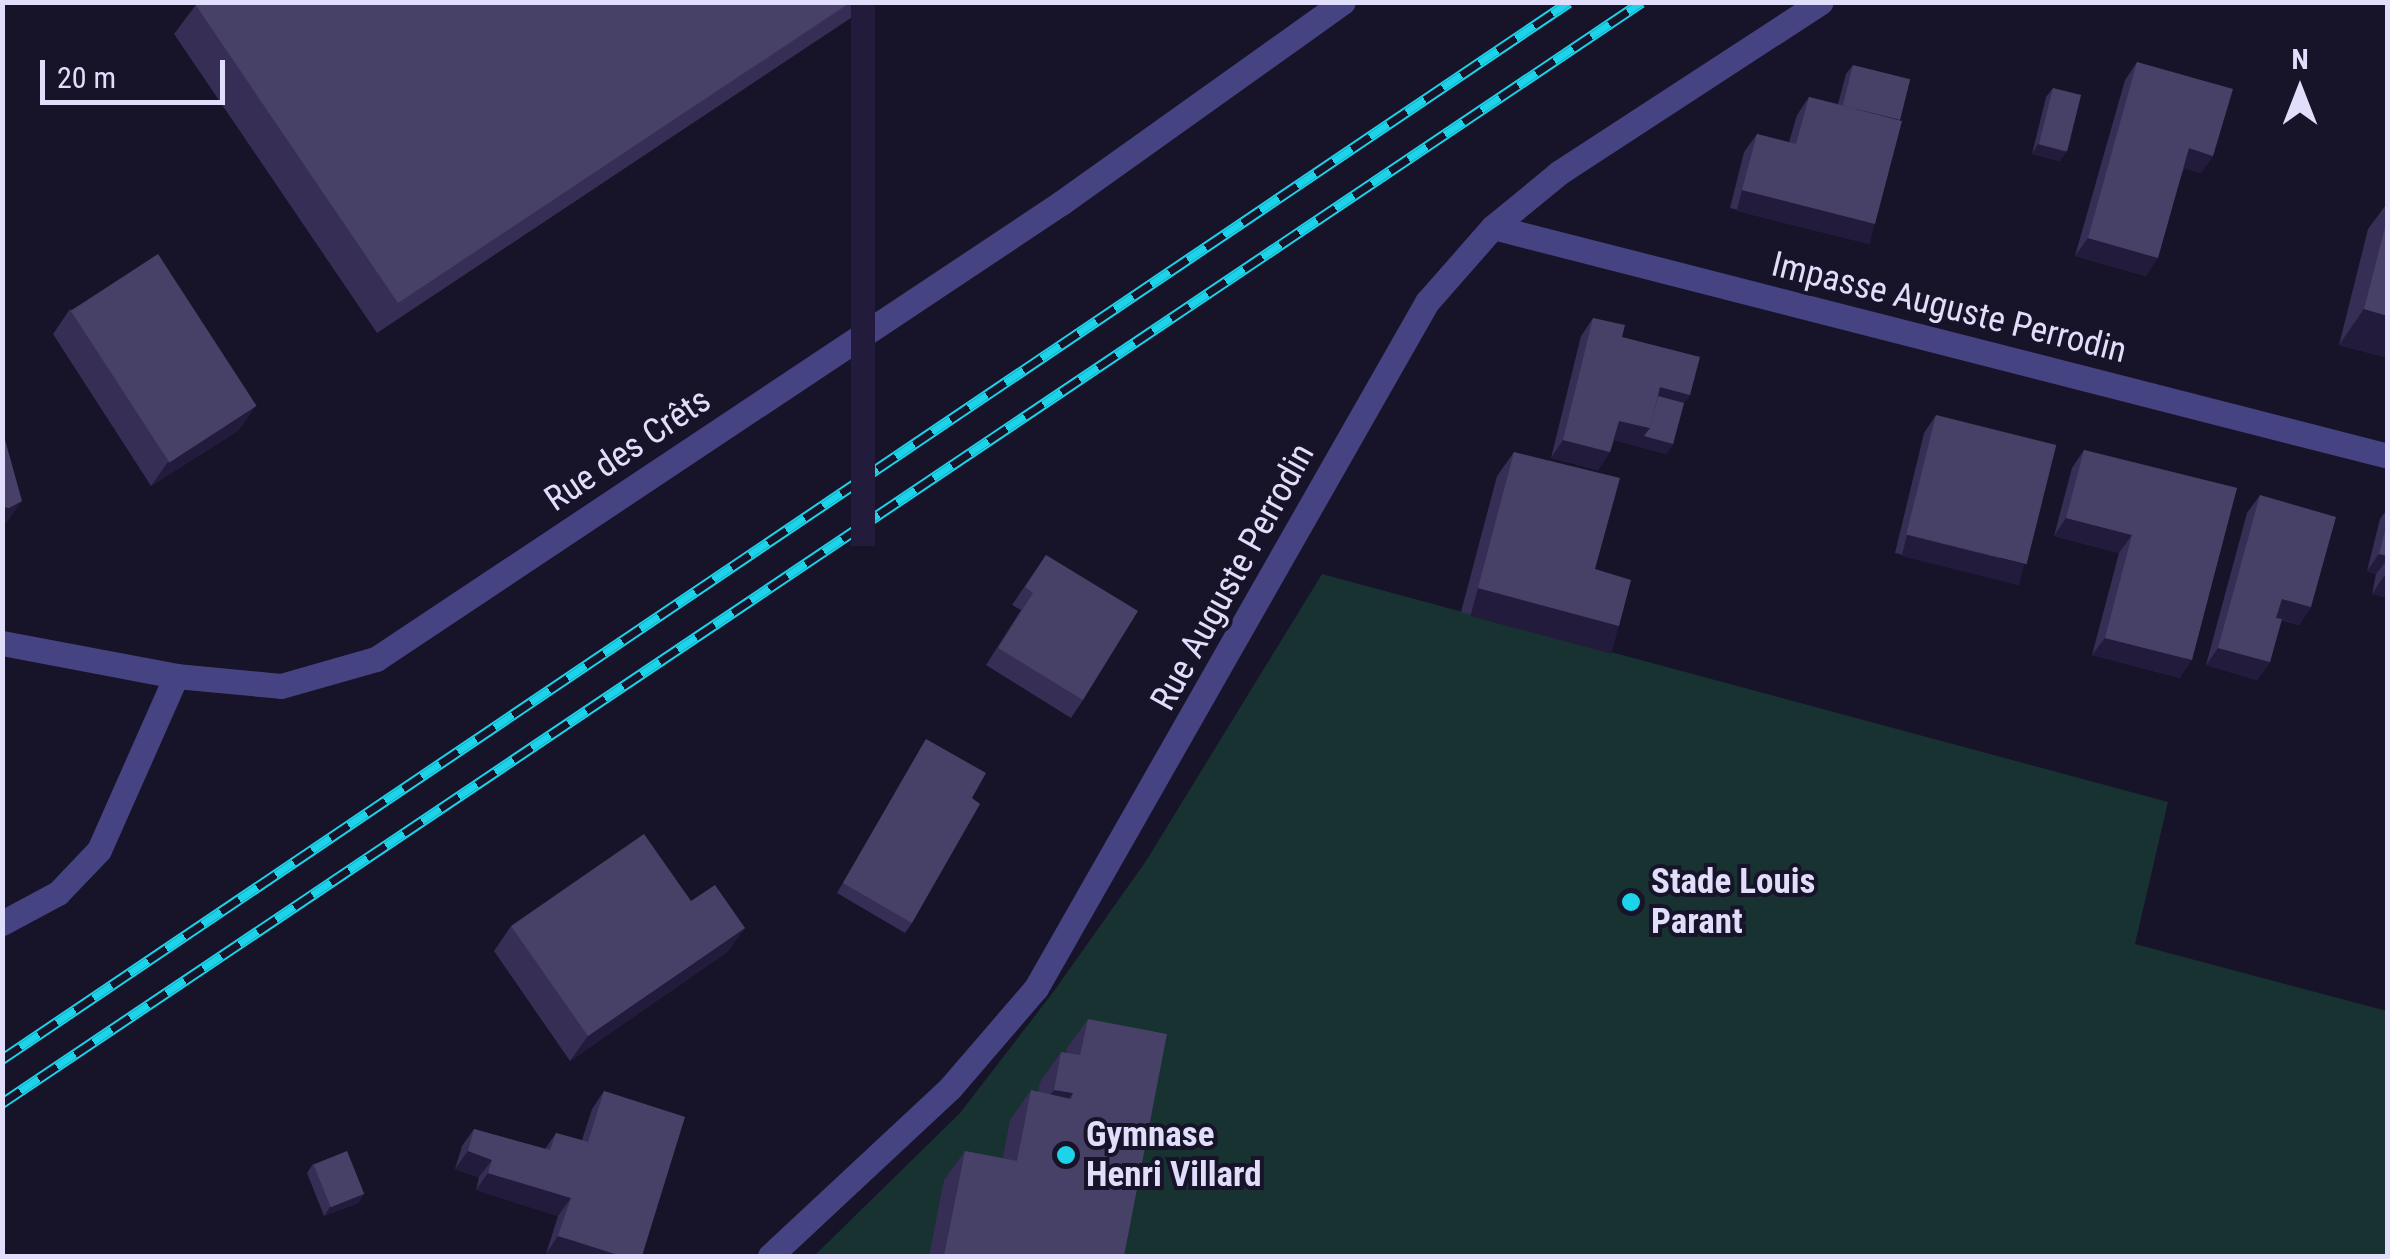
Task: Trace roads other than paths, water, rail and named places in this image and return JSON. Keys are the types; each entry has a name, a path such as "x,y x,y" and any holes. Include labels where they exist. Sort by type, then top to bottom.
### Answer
{"street":[{"name":"Rue des Crêts","path":"2,643 176,676 281,686 376,659 1061,203 1343,2"},
{"name":"Rue Auguste Perrodin","path":"770,1256 950,1088 1036,988 1427,302 1493,228 1560,172 1821,2"},
{"name":"Impasse Auguste Perrodin","path":"1493,228 2388,456"},
{"path":"2,923 58,893 99,850 176,676"}],"railway":[{"path":"2,1059 1569,2"},
{"path":"2,1103 1642,2"}],"place":[{"name":"Stade Louis Parant","path":"1631,902"},
{"name":"Gymnase Henri Villard","path":"1066,1155"}]}
